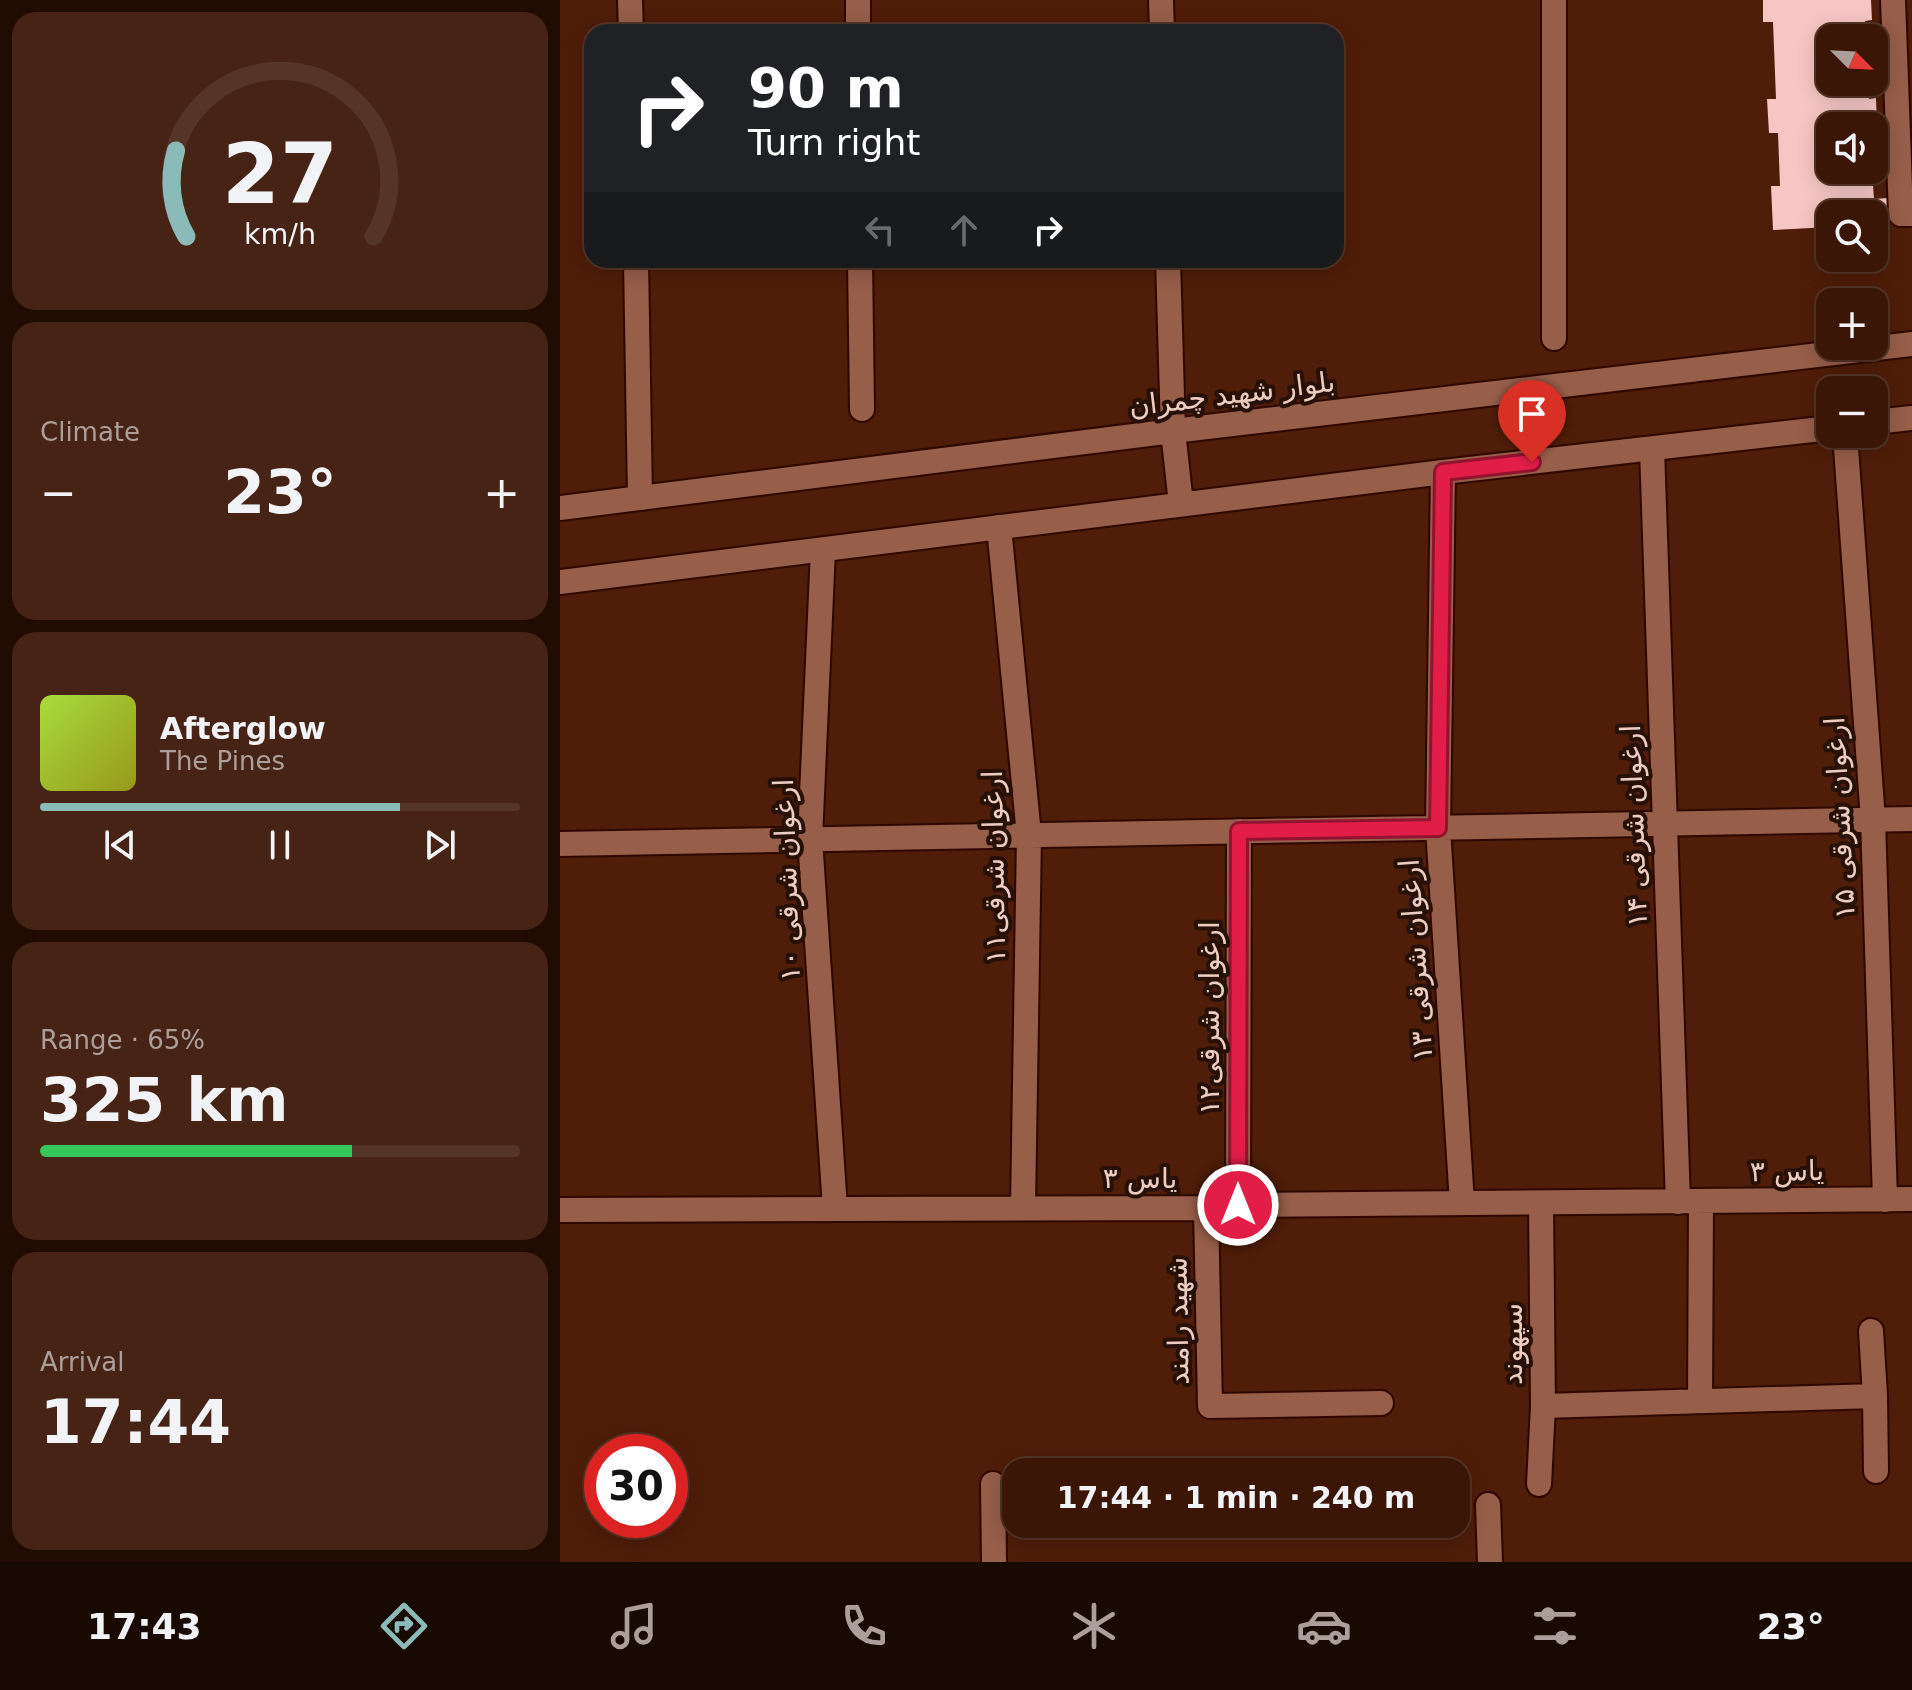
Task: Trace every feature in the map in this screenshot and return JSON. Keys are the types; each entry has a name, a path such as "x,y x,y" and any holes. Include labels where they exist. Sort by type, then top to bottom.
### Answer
{"street":[{"path":"630,0 631,24"},
{"path":"858,0 858,24"},
{"path":"1161,0 1162,24"},
{"path":"1554,0 1554,338"},
{"path":"1893,0 1901,214 1912,214"},
{"path":"636,268 640,498"},
{"path":"860,268 862,409"},
{"path":"1168,268 1173,431 1181,504"},
{"name":"بلوار شهید چمران","path":"560,508 1173,431 1912,344"},
{"path":"1888,421 1912,418"},
{"path":"560,582 1443,472 1816,430"},
{"name":"ارغوان شرقی ۱۵","path":"1846,448 1873,820 1885,1200"},
{"name":"ارغوان شرقی ۱۴","path":"1652,449 1663,823 1700,1401"},
{"name":"ارغوان شرقی ۱۳","path":"1443,472 1438,828 1462,1203"},
{"name":"ارغوان شرقی۱۱","path":"999,527 1029,835 1023,1207"},
{"name":"ارغوان شرقی ۱۰","path":"823,550 810,839 835,1208"},
{"path":"560,844 1912,819"},
{"name":"ارغوان شرقی۱۲","path":"1238,1205 1239,831"},
{"name":"یاس ۳","path":"560,1210 1206,1208 1238,1205 1912,1199"},
{"name":"سپهوند","path":"1539,1484 1543,1406 1541,1203"},
{"name":"شهید رامند","path":"1206,1208 1210,1406 1381,1403"},
{"path":"1871,1331 1876,1471"},
{"path":"1543,1406 1875,1396"},
{"path":"993,1484 994,1562"},
{"path":"1488,1505 1490,1562"}],"building":[{"path":"1763,0 1871,0 1872,20 1865,21 1865,24 1816,24 1816,96 1869,96 1869,99 1876,98 1876,112 1816,112 1816,184 1873,184 1874,199 1888,198 1889,224 1888,200 1816,200 1816,228 1773,230 1771,186 1780,186 1778,133 1769,133 1767,99 1776,99 1773,22 1763,22"}],"route":[{"path":"1238,1205 1239,831 1438,828 1443,472 1532,462"}]}
